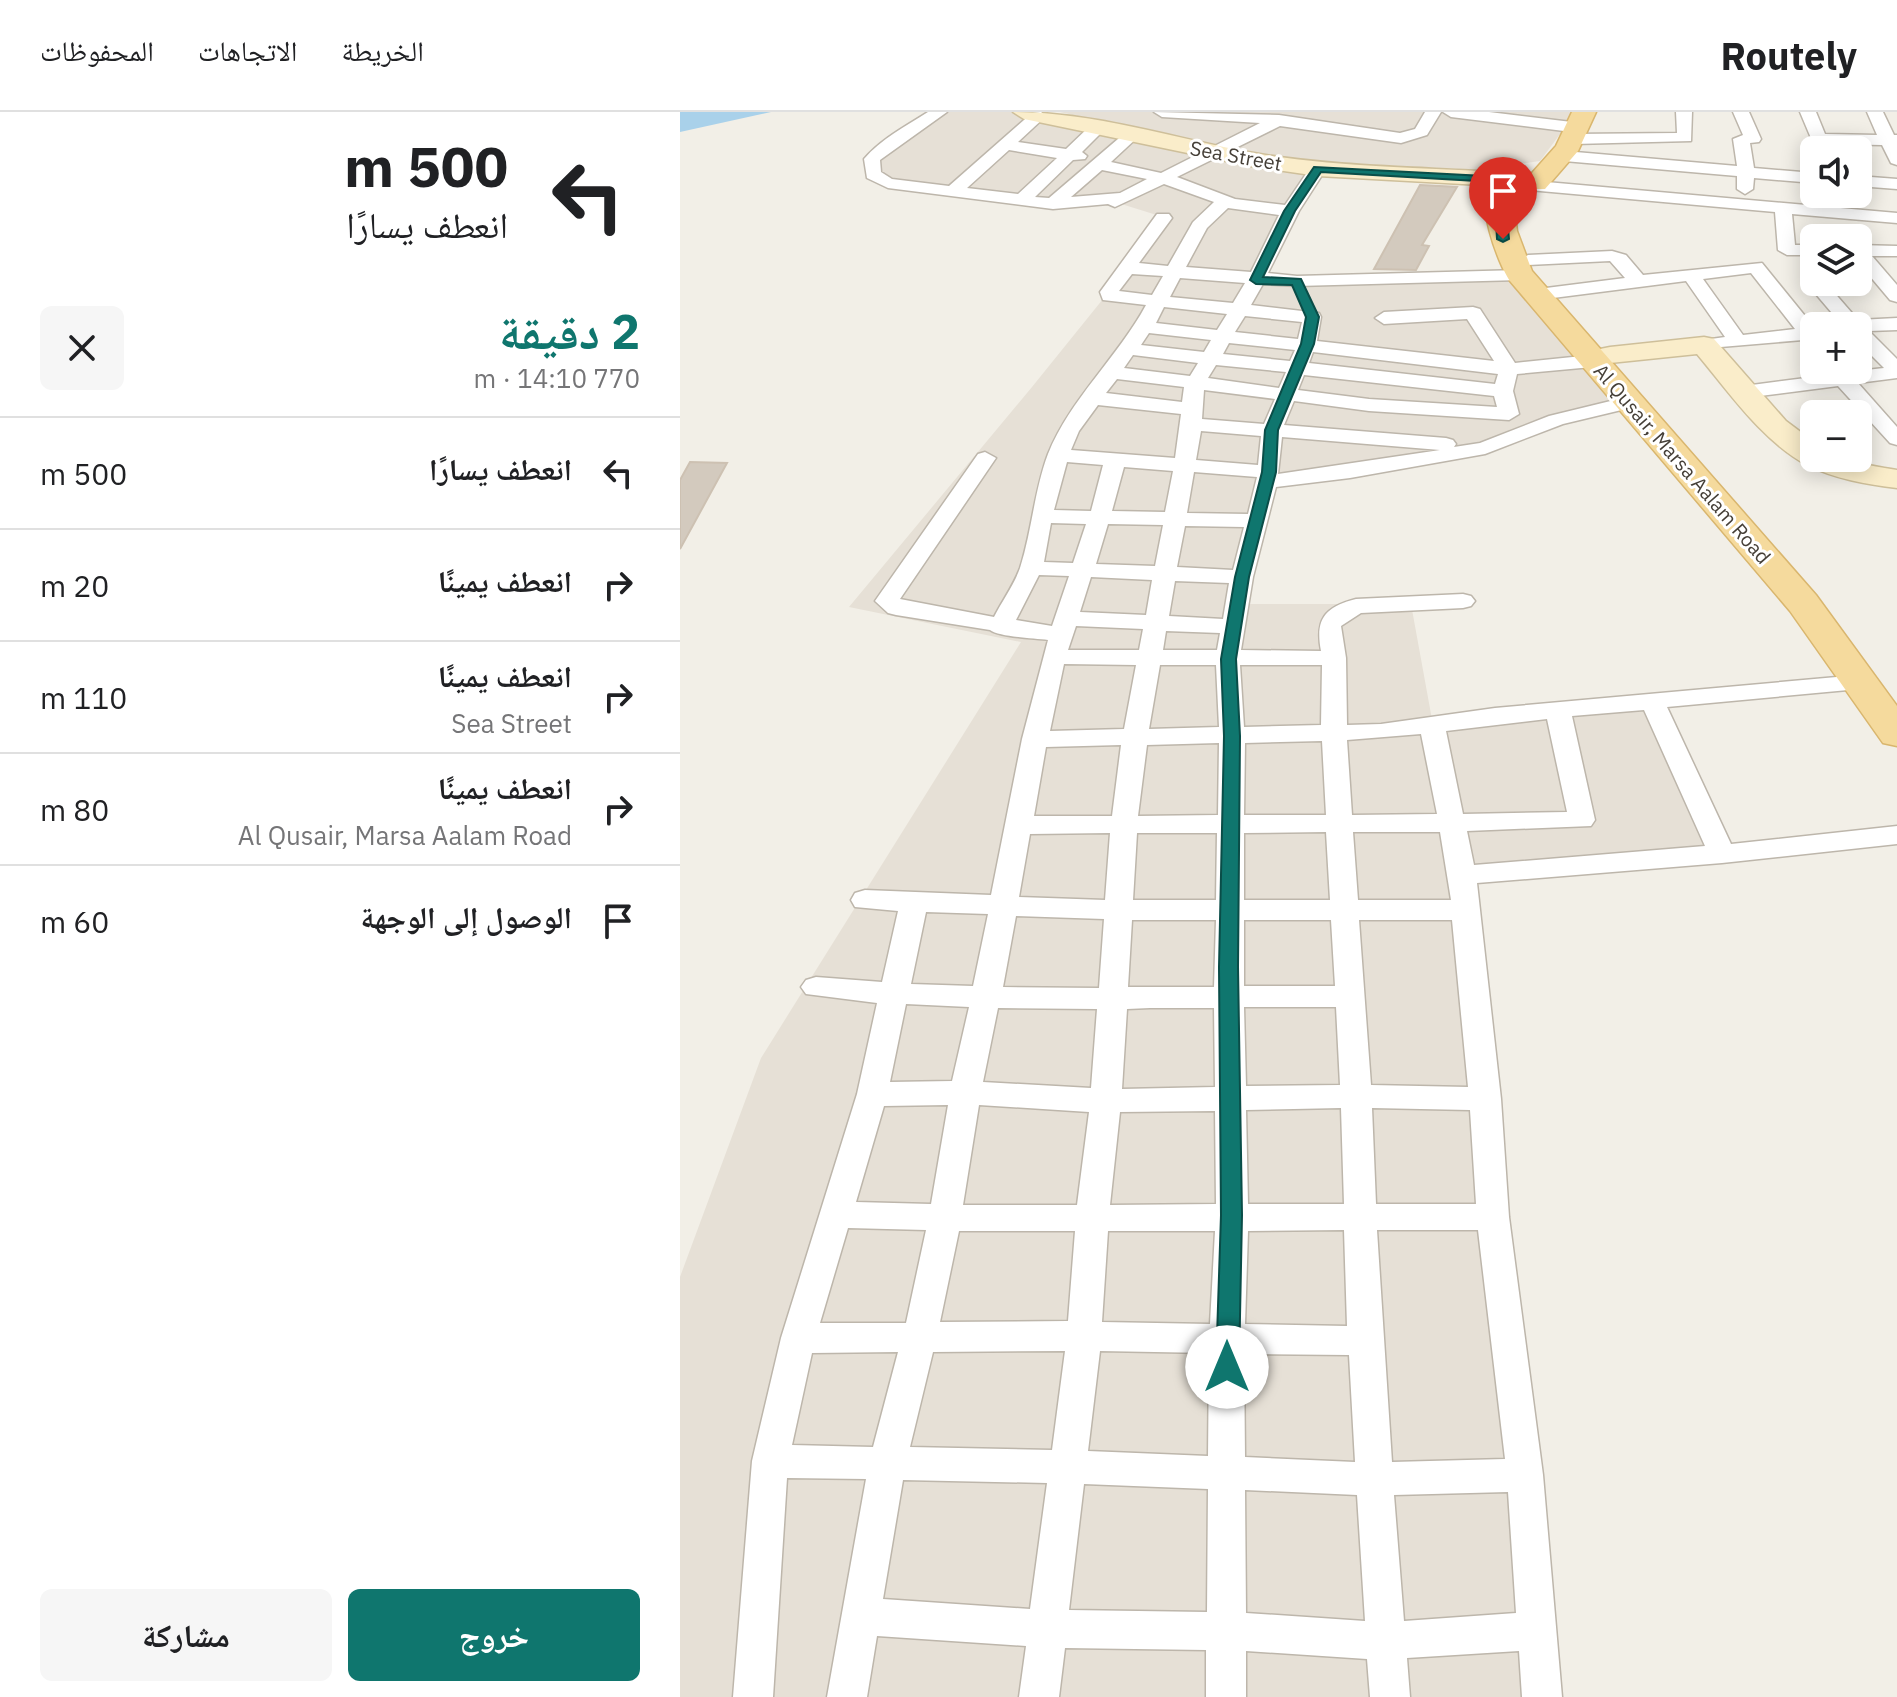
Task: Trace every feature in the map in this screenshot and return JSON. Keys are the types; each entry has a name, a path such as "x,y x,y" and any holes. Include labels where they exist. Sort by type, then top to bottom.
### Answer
{"main road":[{"path":"1518,184 1576,134"},
{"name":"Al Qusair, Marsa Aalam Road","path":"1518,184 1503,239 1508,256 1553,292 1601,358 1627,403 1881,691"},
{"name":"Al Qusair, Marsa Aalam Road","path":"1524,268 1601,358 1819,590 1881,691 1897,734"}],"street":[{"path":"939,112 886,146 872,159 873,174 888,183 1021,201 1053,204 1122,198"},
{"path":"1053,204 1101,162 1115,133 1133,112"},
{"path":"1162,112 1270,117 1408,138 1421,132 1433,112"},
{"path":"1202,222 1163,218 1115,202 1212,153 1270,117 1294,112"},
{"path":"1451,112 1524,116 1672,166 1800,177"},
{"path":"1576,134 1685,138 1684,112"},
{"path":"1741,112 1747,139 1744,206"},
{"path":"1808,112 1818,136"},
{"path":"1875,112 1892,140 1897,160"},
{"path":"1184,147 1198,113"},
{"path":"952,192 1041,114"},
{"name":"Sea Street","path":"1041,114 1212,153 1318,169 1518,184"},
{"path":"1021,201 1068,155 1115,133"},
{"path":"1664,198 1676,138"},
{"path":"1872,141 1892,140"},
{"path":"1005,145 1068,155 1163,178 1226,199 1225,203"},
{"path":"1039,1697 1084,1336 1092,1217 1106,1101 1124,825 1147,659 1174,520 1195,384 1256,280 1290,211 1318,169"},
{"path":"1872,182 1897,184"},
{"path":"1518,184 1783,210 1842,220 1897,218"},
{"path":"1000,628 1031,568 1041,516 1058,455 1069,431 1144,327 1202,222 1225,203 1290,211"},
{"path":"1840,208 1842,220"},
{"path":"1783,210 1787,250 1800,264"},
{"path":"1163,218 1109,292 1110,296 1312,317"},
{"path":"1787,250 1800,250"},
{"path":"1872,250 1897,251"},
{"path":"1377,299 1524,268 1612,256 1620,259 1639,283"},
{"path":"1553,292 1756,267 1800,321"},
{"path":"1872,267 1897,296"},
{"path":"1127,268 1297,281 1377,299 1473,313 1509,369 1503,391 1513,424"},
{"path":"1691,275 1738,342"},
{"path":"1226,1697 1227,1340 1232,1215 1229,822 1232,736 1228,659 1242,577 1268,477 1272,430 1307,344 1312,317 1297,281"},
{"path":"1828,296 1842,312"},
{"path":"1350,472 1363,437 1369,405 1388,355 1377,299"},
{"path":"1872,326 1897,324"},
{"path":"1144,327 1509,369 1704,345 1800,337"},
{"path":"1704,345 1776,427 1800,445"},
{"path":"1872,345 1897,371"},
{"path":"1129,349 1503,391"},
{"path":"1872,372 1897,371"},
{"path":"1111,372 1513,424 1556,420 1627,403"},
{"path":"1744,392 1800,381"},
{"path":"1847,384 1897,439"},
{"path":"1094,398 1272,430 1485,448"},
{"path":"1058,455 1182,465 1268,477 1350,472 1485,448 1513,424"},
{"path":"985,458 887,601 896,608 1061,637 1147,659 1334,658"},
{"path":"847,1697 887,1465 920,1336 945,1218 965,1093 1035,739 1061,637 1099,519 1114,459"},
{"path":"1853,472 1897,479"},
{"path":"1041,516 1256,521"},
{"path":"1031,568 1242,577"},
{"path":"1390,1697 1365,1341 1351,996 1334,735 1334,658 1328,628 1331,622 1356,606 1463,601"},
{"path":"1061,637 1154,622 1232,627"},
{"path":"1035,739 1334,735 1653,703 1881,691"},
{"path":"1653,703 1722,854"},
{"path":"1558,712 1582,820 1596,865"},
{"path":"1432,725 1462,875 1485,1099 1493,1217 1525,1475 1542,1697"},
{"path":"1017,825 1582,820"},
{"path":"1462,875 1722,854 1897,835"},
{"path":"865,900 1118,910 1465,910"},
{"path":"753,1697 770,1461 798,1338 872,1094 914,903"},
{"path":"816,987 896,995 986,997 1351,996"},
{"path":"872,1094 965,1093 1106,1101 1356,1096 1485,1099"},
{"path":"836,1214 945,1218 1232,1215 1493,1217"},
{"path":"798,1338 1084,1336 1365,1341"},
{"path":"770,1461 1069,1467 1375,1479 1525,1475"},
{"path":"861,1616 1049,1629 1228,1631 1385,1641 1536,1631"}],"shaded area":[{"path":"941,112 1022,112 1228,151 1060,112 1572,112 1572,118 1540,161 1473,170 1263,158 1317,169 1256,280 1519,276 1627,402 1497,443 1267,482 1237,604 1411,604 1433,725 1653,703 1722,854 1459,878 1559,1697 680,1697 680,1277 761,1058 1021,642 849,607 1128,268 1163,217 1115,202 1051,203 880,178 874,159"}],"water":[{"path":"680,112 771,112 680,132"}],"building":[{"path":"1420,185 1457,187 1422,245 1429,246 1416,270 1374,269"},
{"path":"690,462 727,463 680,549 680,480"}],"route":[{"path":"1227,1367 1232,1215 1229,967 1232,736 1228,659 1242,577 1269,472 1272,430 1307,344 1312,317 1297,281 1256,280 1290,211 1318,169 1499,179 1503,239"}]}
